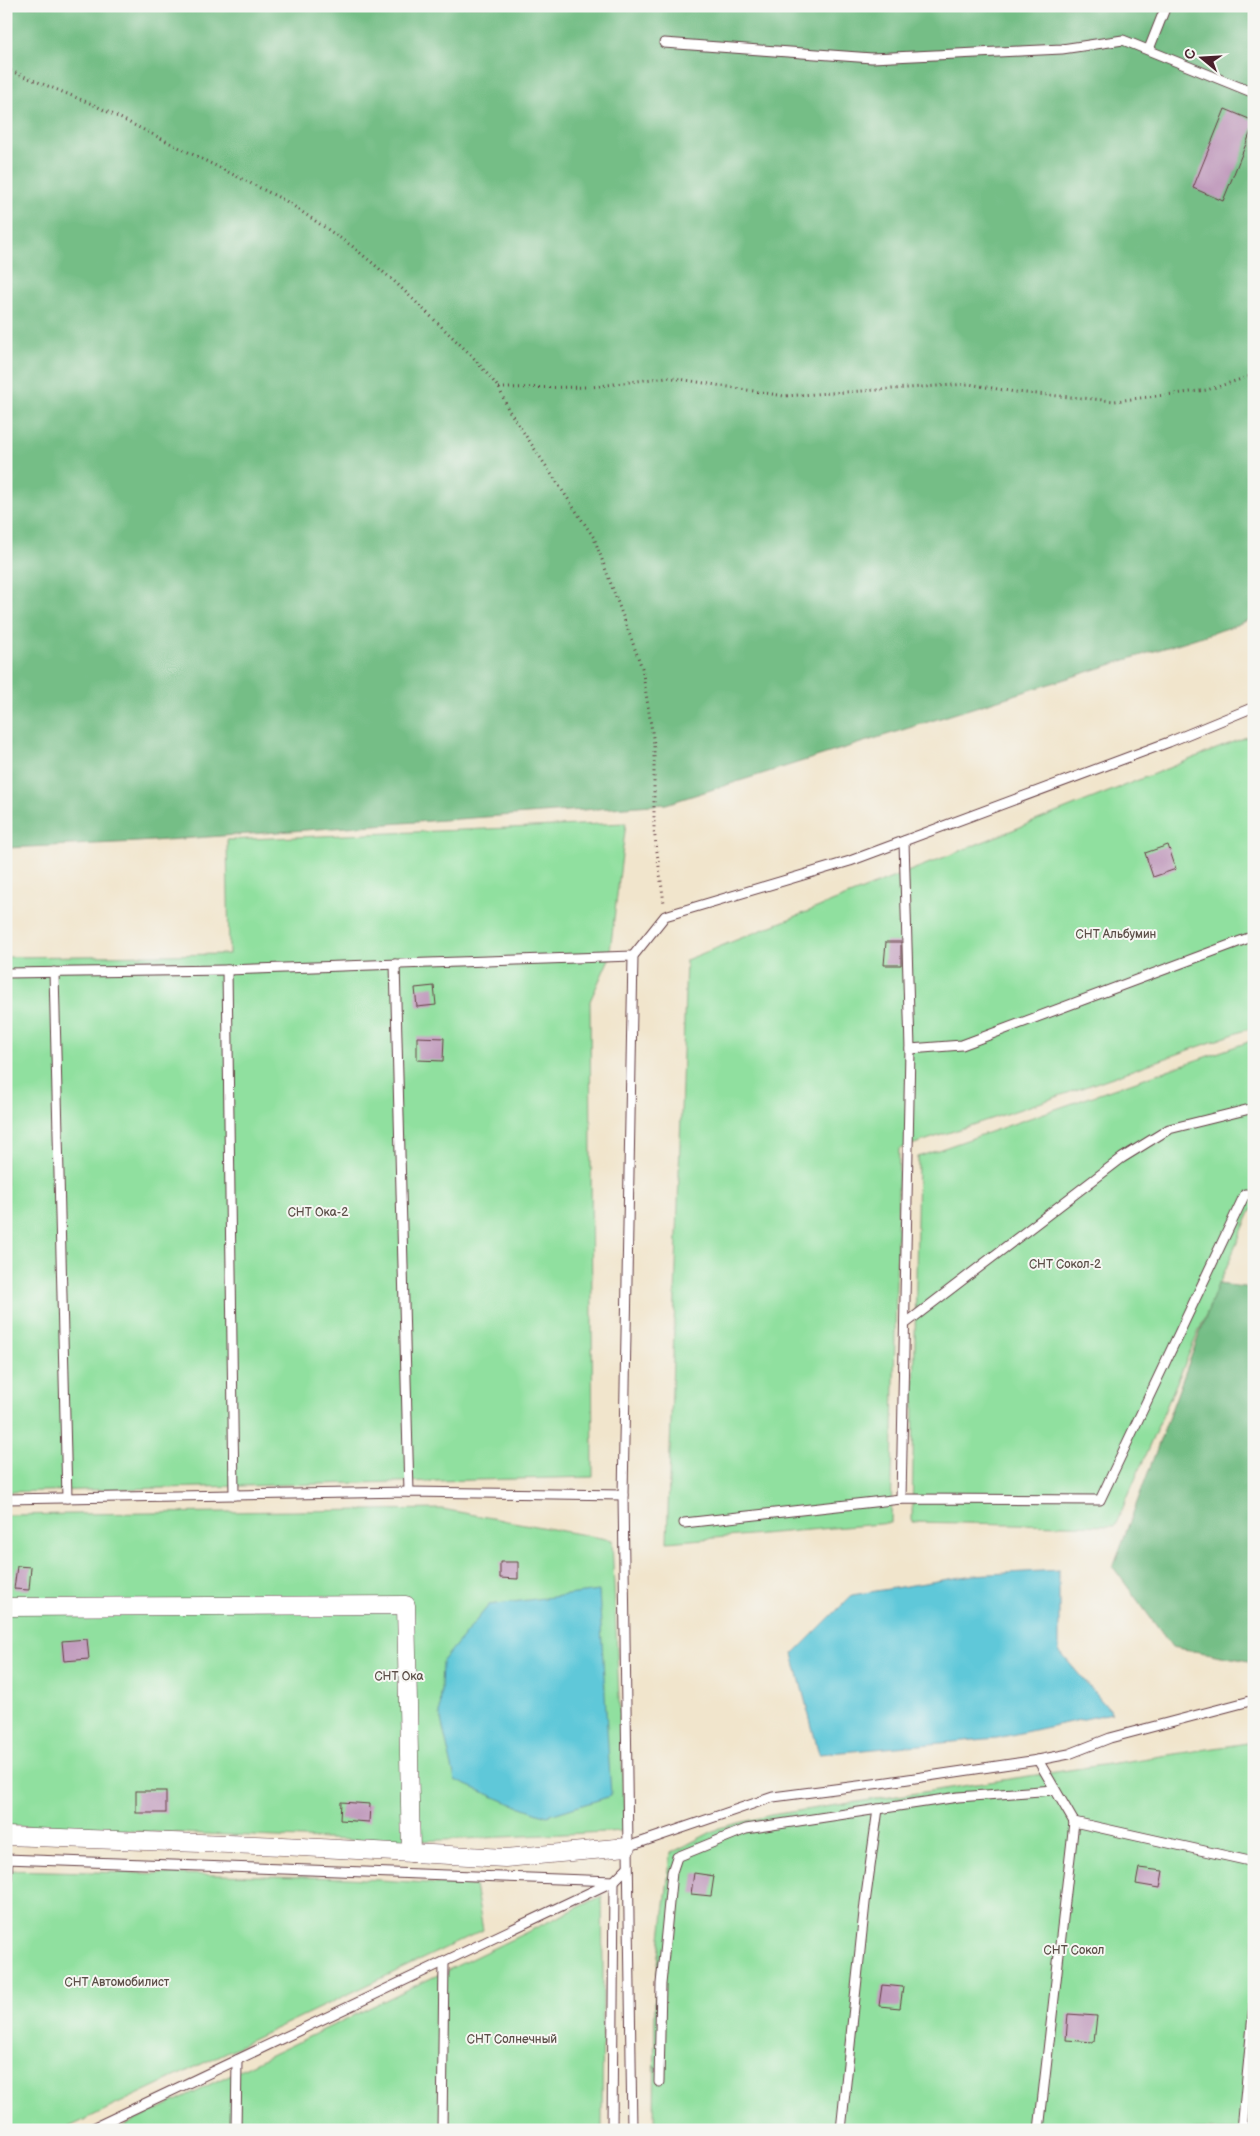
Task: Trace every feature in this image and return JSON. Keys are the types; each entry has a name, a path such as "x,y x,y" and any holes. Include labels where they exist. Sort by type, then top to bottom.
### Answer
{"street":[{"path":"6,1607 406,1605 411,1853"},
{"path":"6,1836 283,1846 505,1858 627,1847"}],"lane":[{"path":"1149,50 1166,6"},
{"path":"664,43 872,58 1062,49 1123,40 1254,93"},
{"path":"632,2130 623,1495 633,956 665,916 850,861 1169,742 1254,707"},
{"path":"901,1500 910,1049 904,841"},
{"path":"910,1049 962,1046 1254,936"},
{"path":"6,973 227,970 633,956"},
{"path":"395,964 409,1492"},
{"path":"227,970 234,1495"},
{"path":"54,972 67,1498"},
{"path":"905,1324 1122,1158 1169,1129 1254,1108"},
{"path":"684,1523 901,1500 1100,1500 1246,1194 1254,1195"},
{"path":"6,1499 409,1492 623,1495"},
{"path":"627,1847 773,1797 881,1783 1069,1754 1110,1738 1254,1700"},
{"path":"1038,1760 1074,1822 1040,2130"},
{"path":"659,2082 661,1984 672,1872 677,1857 746,1829 958,1797 1054,1790"},
{"path":"841,2130 878,1809"},
{"path":"1074,1822 1254,1862"},
{"path":"6,1898 7,1859 614,1881"},
{"path":"90,2130 614,1881 627,1868"},
{"path":"612,2130 614,1881"},
{"path":"442,2130 444,1962"},
{"path":"1242,2130 1254,2004"},
{"path":"236,2130 237,2060"}],"path":[{"path":"6,69 92,104 286,201 352,246 394,281 472,356 499,388 513,417 594,538 642,668 654,744 654,830 665,916"},
{"path":"499,388 592,387 666,377 784,396 969,384 1015,392 1114,401 1208,390 1254,375"}],"green space":[{"path":"6,6 1254,6 1254,618 1228,628 666,804 138,842 6,848"},
{"name":"СНТ Альбумин","path":"1254,734 1254,1027 1042,1102 899,1149 891,1523 667,1542 686,960"},
{"name":"СНТ Ока-2","path":"626,823 609,959 590,1001 593,1477 6,1492 6,957 229,954 227,840"},
{"name":"СНТ Сокол-2","path":"1254,1040 1254,1210 1251,1210 1115,1526 912,1522 918,1157"},
{"path":"1218,1284 1254,1288 1254,1662 1172,1647 1113,1567"},
{"name":"СНТ Ока","path":"442,1509 612,1540 625,1831 401,1842 6,1826 6,1515"},
{"name":"СНТ Сокол","path":"1254,1742 1254,2130 654,2130 655,1989 671,1853 719,1828 771,1815"},
{"name":"СНТ Автомобилист","path":"6,1870 348,1878 475,1886 483,1930 63,2130 6,2130"},
{"name":"СНТ Солнечный","path":"602,1896 602,2130 115,2130"}],"water":[{"path":"1059,1570 1059,1651 1112,1713 997,1738 819,1754 793,1654 852,1595 973,1575"},
{"path":"599,1591 611,1796 547,1816 504,1801 455,1780 440,1715 442,1662 489,1605"}],"building":[{"path":"1225,109 1254,121 1254,124 1223,201 1193,188"},
{"path":"1168,845 1176,869 1153,877 1145,853"},
{"path":"886,942 901,942 901,965 884,965"},
{"path":"434,986 436,1005 417,1007 415,988"},
{"path":"417,1037 444,1038 443,1061 417,1060"},
{"path":"500,1562 518,1562 518,1579 500,1578"},
{"path":"17,1566 31,1567 29,1590 14,1589"},
{"path":"87,1639 89,1659 64,1661 62,1641"},
{"path":"136,1791 166,1791 166,1813 136,1813"},
{"path":"341,1802 370,1804 369,1822 340,1820"},
{"path":"1139,1868 1163,1871 1160,1888 1136,1884"},
{"path":"694,1873 714,1876 711,1896 691,1894"},
{"path":"882,1985 903,1987 900,2008 879,2006"},
{"path":"1068,2014 1097,2016 1094,2042 1066,2040"}]}
